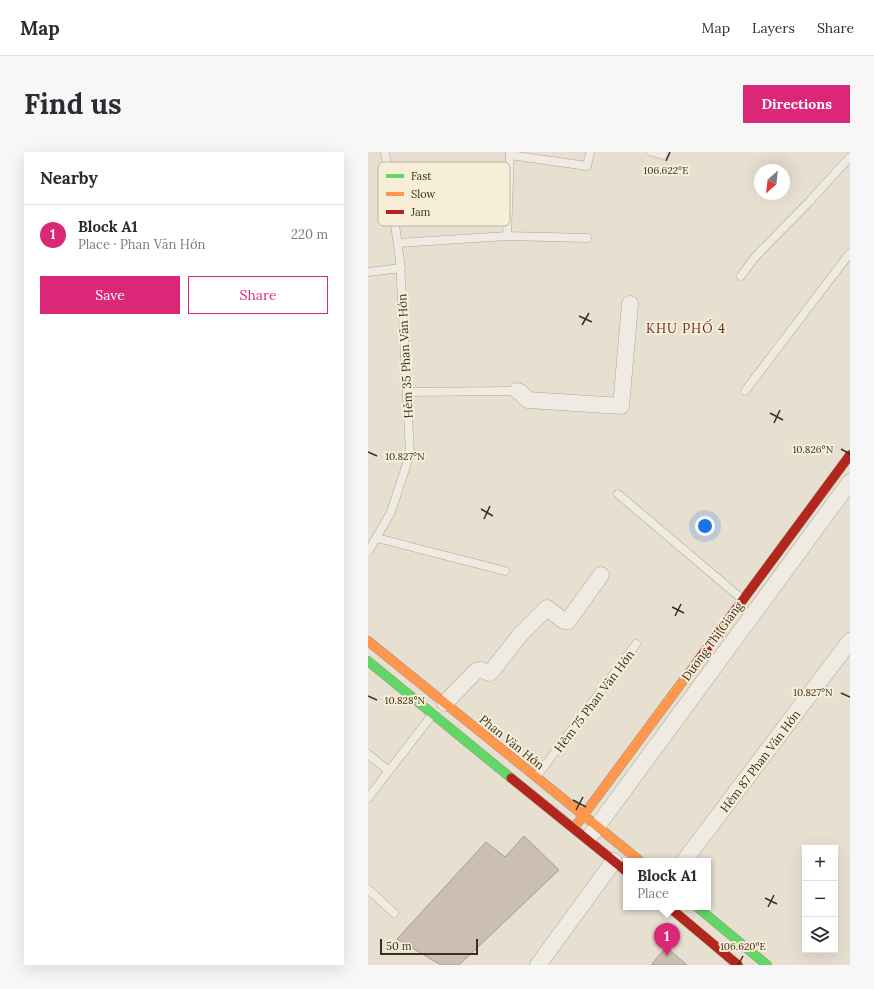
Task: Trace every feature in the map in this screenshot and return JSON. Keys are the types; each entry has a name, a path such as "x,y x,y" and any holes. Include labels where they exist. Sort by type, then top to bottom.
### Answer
{"main road":[{"name":"Dương Thị Giang","path":"574,828 850,455"},
{"name":"Phan Văn Hớn","path":"368,641 636,858"},
{"path":"368,661 623,868"},
{"path":"673,910 738,965"},
{"path":"700,910 767,965"}],"street":[{"path":"517,391 528,400 621,406 630,304"},
{"name":"Dương Thị Giang","path":"588,840 850,482"},
{"path":"445,703 476,670 482,670 489,673 491,672 520,635 547,608 564,621 568,621 601,575"},
{"path":"743,599 755,611"},
{"name":"Hẻm 87 Phan Văn Hớn","path":"686,858 850,641"},
{"path":"538,965 614,861"}],"lane":[{"name":"Hẻm 35 Phan Văn Hớn","path":"385,152 386,162"},
{"path":"510,154 587,166 590,152"},
{"path":"652,152 663,155"},
{"path":"741,276 756,257 850,157"},
{"name":"Hẻm 35 Phan Văn Hớn","path":"368,552 390,512 410,454 401,268 396,226"},
{"path":"507,226 507,236"},
{"path":"398,243 507,236 587,238"},
{"path":"745,391 847,262 850,253"},
{"path":"368,272 401,268"},
{"path":"407,392 517,391"},
{"path":"618,494 743,599"},
{"path":"377,538 504,571"},
{"name":"Hẻm 75 Phan Văn Hớn","path":"536,777 636,644"},
{"path":"368,798 433,714"},
{"path":"368,754 389,771"},
{"path":"368,889 394,913"}],"building":[{"path":"524,836 559,870 459,965 441,965 397,939 486,842 505,857"},
{"path":"666,947 687,965 651,965"}],"traffic: fast":[{"path":"368,661 511,778"},
{"path":"701,910 767,965"}],"traffic: slow":[{"path":"368,641 636,858"},
{"path":"574,828 697,662"}],"traffic: jam":[{"path":"697,662 850,455"},
{"path":"511,778 623,869"},
{"path":"673,910 738,965"}],"place":[{"name":"Block A1","path":"667,956"}],"district":[{"name":"KHU PHỐ 4","path":"686,328"}]}
